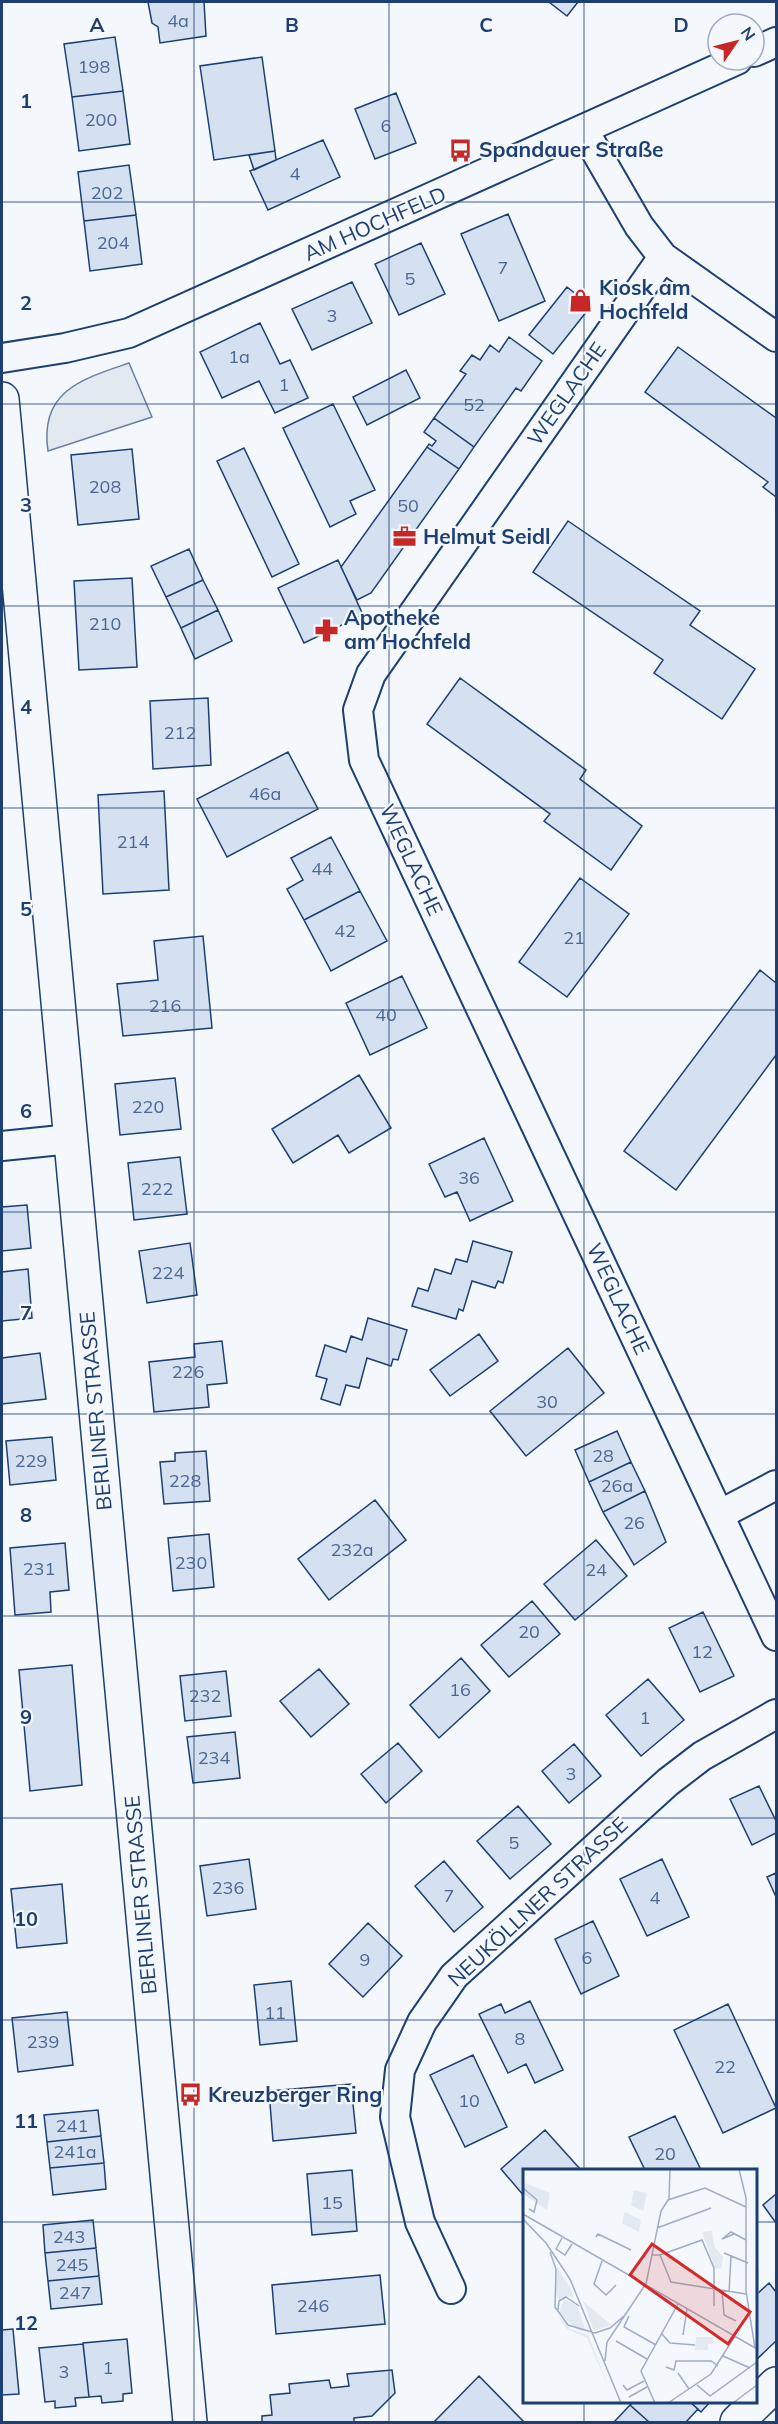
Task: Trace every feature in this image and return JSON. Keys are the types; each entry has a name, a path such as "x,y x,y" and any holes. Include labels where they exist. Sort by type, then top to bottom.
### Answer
{"street":[{"name":"AM HOCHFELD","path":"2,358 65,348 129,333 710,72"},
{"path":"583,129 639,226 663,257 777,337"},
{"name":"WEGLACHE","path":"663,257 371,674 358,710 364,760 777,1636"},
{"name":"BERLINER STRASSE","path":"2,399 190,2422"},
{"path":"2,1146 71,1139"},
{"path":"719,1515 777,1485"},
{"name":"NEUKÖLLNER STRASSE","path":"451,2289 420,2222 395,2117 400,2070 422,2022 454,1976 668,1782 702,1756 777,1714"},
{"path":"737,2422 777,2384"}],"shaded area":[{"path":"129,363 152,417 48,451 47,431 50,414 57,401 80,382"}],"building":[{"path":"148,2 204,2 206,36 160,43 158,27 152,23"},
{"path":"549,2 578,2 567,16"},
{"path":"115,37 123,91 72,97 64,44"},
{"path":"262,57 275,151 214,160 200,66"},
{"path":"123,91 130,144 79,151 72,97"},
{"path":"396,93 416,143 375,159 355,109"},
{"path":"323,140 340,177 268,210 250,171"},
{"path":"275,151 276,160 254,170 249,155"},
{"path":"129,165 136,215 84,221 78,172"},
{"path":"508,214 545,301 499,321 461,234"},
{"path":"136,215 142,264 90,271 84,221"},
{"path":"421,243 445,294 399,315 375,264"},
{"path":"352,282 372,323 312,350 292,309"},
{"path":"567,287 591,306 553,354 529,335"},
{"path":"260,323 280,364 290,360 308,398 275,413 259,381 222,398 200,352"},
{"path":"509,337 542,361 521,391 516,388 474,447 434,418 466,374 460,371 472,355 480,360 490,345 499,352"},
{"path":"678,347 776,418 776,497 763,487 768,482 645,392"},
{"path":"406,370 420,398 367,425 353,397"},
{"path":"333,404 375,490 350,501 356,514 330,527 283,428"},
{"path":"434,418 474,447 459,469 427,447 429,444 432,446 436,441 424,432"},
{"path":"427,447 459,469 371,593 357,600 341,567"},
{"path":"244,448 299,564 272,577 217,461"},
{"path":"132,449 139,519 78,525 71,455"},
{"path":"568,521 700,611 690,625 755,669 722,719 654,673 663,660 533,572"},
{"path":"189,549 203,580 166,597 151,566"},
{"path":"338,560 363,615 304,643 278,588"},
{"path":"132,578 137,667 79,670 74,581"},
{"path":"203,580 218,610 181,628 166,597"},
{"path":"218,610 232,641 195,659 181,628"},
{"path":"460,678 586,770 580,779 642,826 611,870 544,821 550,814 427,724"},
{"path":"208,698 211,765 153,769 150,701"},
{"path":"288,752 318,809 227,857 197,799"},
{"path":"164,791 169,890 103,894 98,795"},
{"path":"331,837 360,891 304,920 287,889 303,880 291,858"},
{"path":"580,878 629,914 567,997 519,962"},
{"path":"360,891 387,941 331,971 304,920"},
{"path":"203,936 212,1028 123,1036 117,984 158,980 154,941"},
{"path":"760,970 776,983 776,1055 676,1190 624,1151"},
{"path":"402,976 427,1028 370,1055 346,1003"},
{"path":"359,1075 391,1128 349,1153 338,1135 293,1163 272,1129"},
{"path":"175,1078 181,1129 120,1135 115,1084"},
{"path":"484,1138 513,1201 470,1221 457,1192 445,1197 429,1164"},
{"path":"180,1157 187,1214 134,1220 128,1163"},
{"path":"27,1205 31,1248 2,1251 2,1207"},
{"path":"473,1241 512,1252 503,1283 498,1281 495,1288 472,1281 463,1311 459,1309 456,1319 412,1306 418,1288 428,1291 435,1269 451,1274 456,1259 467,1262"},
{"path":"190,1243 197,1295 147,1303 139,1251"},
{"path":"28,1269 32,1318 2,1321 2,1272"},
{"path":"368,1318 407,1330 398,1360 393,1359 391,1366 367,1358 359,1388 346,1385 340,1405 321,1399 327,1379 316,1376 325,1345 346,1352 351,1336 362,1340"},
{"path":"479,1334 498,1361 450,1396 430,1370"},
{"path":"222,1341 227,1383 207,1385 209,1407 154,1412 149,1362 195,1357 194,1344"},
{"path":"568,1348 604,1393 526,1456 490,1411"},
{"path":"40,1353 46,1399 2,1404 2,1358"},
{"path":"617,1431 631,1462 589,1482 575,1450"},
{"path":"52,1437 56,1480 10,1485 6,1441"},
{"path":"206,1451 210,1501 164,1504 160,1462 175,1461 175,1453"},
{"path":"631,1462 645,1491 603,1512 589,1482"},
{"path":"645,1491 666,1542 634,1565 603,1512"},
{"path":"375,1500 406,1540 329,1600 298,1559"},
{"path":"209,1534 214,1587 173,1591 168,1538"},
{"path":"596,1540 627,1576 575,1620 544,1584"},
{"path":"65,1543 69,1590 50,1592 51,1612 15,1615 10,1548"},
{"path":"532,1601 560,1634 509,1677 481,1645"},
{"path":"703,1612 734,1676 700,1692 669,1628"},
{"path":"461,1658 490,1691 439,1738 410,1705"},
{"path":"72,1665 82,1785 30,1791 19,1670"},
{"path":"319,1669 349,1704 311,1737 280,1701"},
{"path":"226,1671 231,1716 185,1721 180,1676"},
{"path":"648,1679 684,1720 641,1756 606,1715"},
{"path":"235,1732 240,1778 193,1783 187,1737"},
{"path":"398,1743 422,1771 386,1803 361,1774"},
{"path":"574,1744 601,1776 569,1803 542,1771"},
{"path":"759,1786 776,1821 776,1833 752,1845 730,1799"},
{"path":"518,1806 551,1844 510,1879 477,1841"},
{"path":"249,1859 256,1909 207,1916 200,1866"},
{"path":"662,1859 689,1917 647,1936 620,1879"},
{"path":"444,1861 483,1907 454,1932 415,1886"},
{"path":"776,1873 776,1897 767,1877"},
{"path":"62,1884 67,1943 17,1948 11,1889"},
{"path":"593,1921 619,1976 581,1994 555,1939"},
{"path":"368,1923 402,1956 363,1997 329,1964"},
{"path":"291,1981 297,2041 260,2045 254,1985"},
{"path":"530,2001 563,2070 535,2083 526,2064 508,2073 479,2014 501,2004 505,2013"},
{"path":"728,2004 776,2108 723,2133 674,2030"},
{"path":"67,2012 73,2065 18,2072 12,2018"},
{"path":"473,2055 507,2127 465,2147 430,2075"},
{"path":"351,2084 356,2133 273,2141 269,2091"},
{"path":"98,2110 101,2136 47,2142 44,2115"},
{"path":"675,2116 701,2169 645,2169 629,2137"},
{"path":"545,2130 580,2169 523,2169 523,2195 501,2169"},
{"path":"101,2136 104,2163 50,2168 47,2142"},
{"path":"104,2163 106,2189 53,2195 50,2168"},
{"path":"352,2170 357,2231 312,2235 307,2174"},
{"path":"776,2194 776,2223 763,2205"},
{"path":"93,2220 96,2248 45,2253 43,2225"},
{"path":"96,2248 99,2276 48,2281 45,2253"},
{"path":"380,2275 385,2324 276,2334 272,2285"},
{"path":"99,2276 102,2304 51,2309 48,2281"},
{"path":"769,2283 776,2292 776,2341 757,2359 757,2294"},
{"path":"13,2329 19,2394 2,2395 2,2330"},
{"path":"127,2339 132,2393 123,2394 123,2401 102,2403 101,2396 89,2397 83,2343"},
{"path":"83,2344 89,2397 75,2398 76,2406 55,2408 55,2401 45,2402 39,2348"},
{"path":"392,2370 395,2393 372,2416 354,2418 354,2422 262,2422 262,2416 272,2415 270,2395 290,2393 289,2384 329,2380 331,2388 349,2386 347,2374"},
{"path":"479,2376 524,2422 434,2422"},
{"path":"633,2403 691,2403 698,2409 686,2422 649,2422 630,2405"},
{"path":"691,2403 709,2403 701,2412"},
{"path":"630,2405 649,2422 614,2422"}],"place":[{"name":"Spandauer Straße","path":"461,150"},
{"name":"Kiosk am Hochfeld","path":"581,300"},
{"name":"Helmut Seidl","path":"405,537"},
{"name":"Apotheke am Hochfeld","path":"326,630"},
{"name":"Kreuzberger Ring","path":"190,2095"}]}
